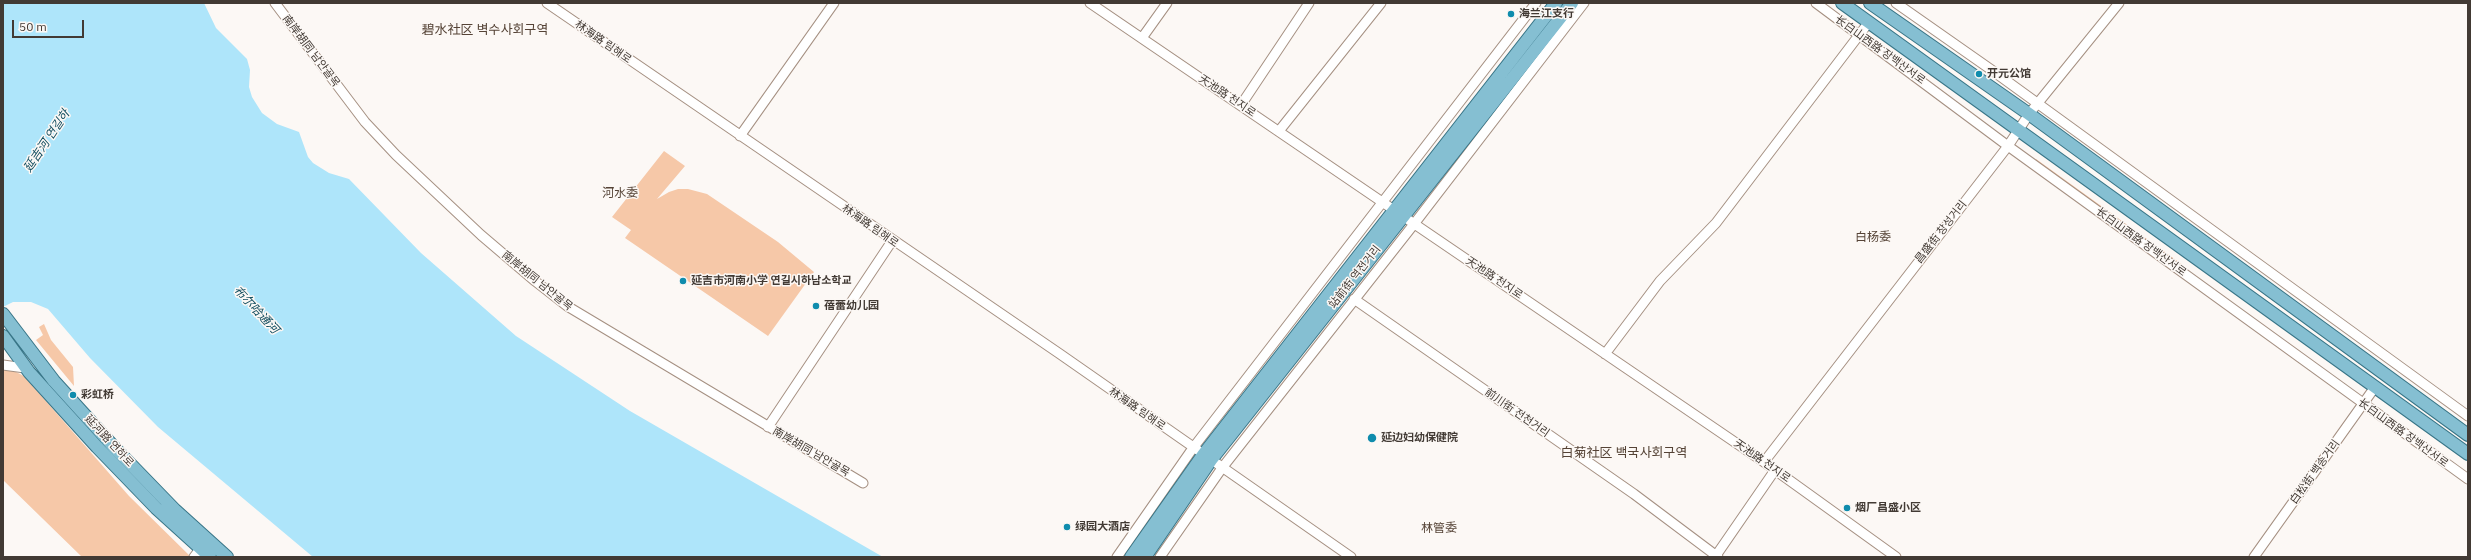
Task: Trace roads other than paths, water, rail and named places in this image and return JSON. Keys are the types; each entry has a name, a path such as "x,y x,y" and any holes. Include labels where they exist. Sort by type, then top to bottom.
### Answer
{"main road":[{"name":"站前街 역전거리","path":"1131,557 1202,454 1556,3"},
{"name":"站前街 역전거리","path":"1393,209 1572,3"},
{"name":"长白山西路 장백산서로","path":"1842,3 2468,454"},
{"path":"1870,3 2029,114 2468,435"},
{"name":"延河路 연하로","path":"3,314 54,381 175,510 227,557"},
{"name":"延河路 연하로","path":"4,340 25,368 197,553 210,557"},
{"name":"站前街 역전거리","path":"1145,557 1202,454"}],"street":[{"name":"南岸胡同 남안골목","path":"275,3 365,122 396,155 481,235 566,306 863,483"},
{"name":"林海路 림해로","path":"547,3 892,241 1060,354 1222,468"},
{"path":"740,136 834,3"},
{"name":"天池路 천지로","path":"1090,3 1764,462 1896,557"},
{"path":"1142,38 1167,3"},
{"path":"1241,105 1309,3"},
{"path":"1279,131 1381,3"},
{"name":"站前街 역전거리","path":"1393,209 1536,3"},
{"name":"站前街 역전거리","path":"1160,557 1222,468 1414,224 1584,3"},
{"name":"长白山西路 장백산서로","path":"1816,3 1860,34 2008,146 2468,480"},
{"path":"1896,3 2037,103 2468,416"},
{"name":"昌盛街 창성거리","path":"1764,462 2008,146 2018,129 2037,103 2119,3"},
{"path":"1605,354 1660,281 1716,223 1869,22"},
{"path":"768,427 892,241"},
{"name":"前川街 전천거리","path":"1354,299 1634,494 1716,557"},
{"path":"4,340 16,333"},
{"path":"3,365 25,368"},
{"name":"白松街 백송거리","path":"2254,557 2375,387"},
{"name":"站前街 역전거리","path":"1117,557 1202,454"},
{"path":"1222,468 1351,557"},
{"path":"1716,557 1775,470"}],"water":[{"path":"3,3 204,3 216,28 247,59 250,70 249,87 252,97 262,113 277,124 299,132 308,157 313,163 329,173 349,179 421,253 516,336 630,411 883,557 313,557 158,427 90,358 48,309 31,302 13,302 3,307"}],"place":[{"name":"海兰江支行","path":"1511,14"},
{"name":"开元公馆","path":"1979,74"},
{"name":"延吉市河南小学 연길시하남소학교","path":"683,281"},
{"name":"蓓蕾幼儿园","path":"816,306"},
{"name":"彩虹桥","path":"73,395"},
{"name":"延边妇幼保健院","path":"1372,438"},
{"name":"烟厂昌盛小区","path":"1847,508"},
{"name":"绿园大酒店","path":"1067,527"}],"district":[{"name":"碧水社区 벽수사회구역","path":"485,30"},
{"name":"河水委","path":"620,194"},
{"name":"白杨委","path":"1873,238"},
{"name":"白菊社区 백국사회구역","path":"1624,453"},
{"name":"林管委","path":"1439,529"}],"water label":[{"name":"延吉河 연길하","path":"47,141"},
{"name":"布尔哈通河","path":"256,310"}]}
